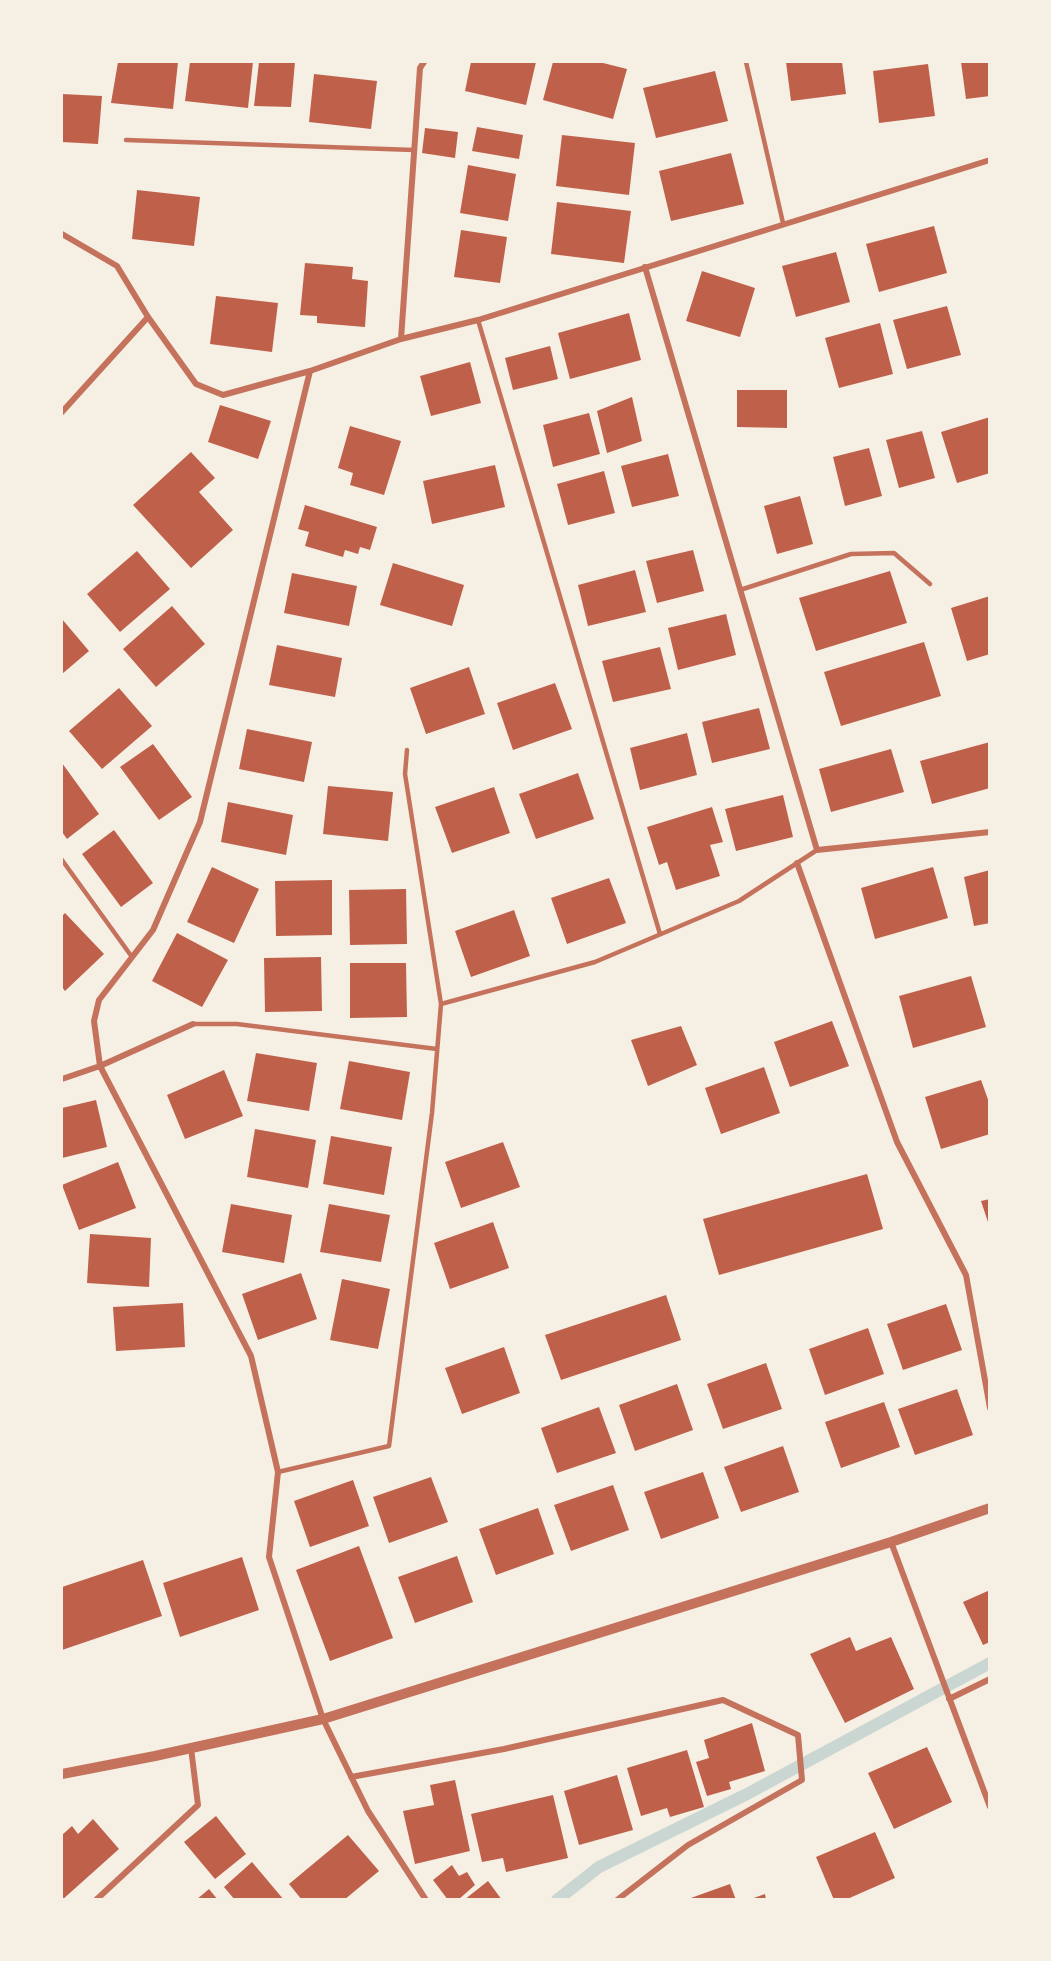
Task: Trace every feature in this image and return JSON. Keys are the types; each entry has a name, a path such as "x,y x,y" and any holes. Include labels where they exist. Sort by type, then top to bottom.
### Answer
{"street":[{"path":"401,339 420,68 424,62"},
{"path":"62,234 117,266 148,317 196,384 223,394 310,371 401,339 478,320 990,160"},
{"path":"645,267 817,850 990,832"},
{"path":"62,412 148,317"},
{"path":"310,371 200,822 153,930 99,1000 94,1021 100,1066 251,1356 278,1472 269,1557 323,1719 368,1811 426,1899"},
{"path":"797,863 897,1142 966,1275 990,1408"},
{"path":"62,1079 100,1066 193,1024"},
{"path":"62,1774 323,1719 891,1542 990,1508"},
{"path":"891,1542 990,1807"},
{"path":"949,1699 990,1680"},
{"path":"351,1777 504,1749 723,1700 798,1735 802,1780 688,1845 617,1899"},
{"path":"96,1899 198,1805 191,1748"}],"lane":[{"path":"746,62 783,223"},
{"path":"126,140 414,150"},
{"path":"478,320 660,934"},
{"path":"740,590 851,554 894,553 930,584"},
{"path":"278,1472 389,1446 432,1113 441,1004 405,774 407,750"},
{"path":"441,1004 595,962 739,901 817,850"},
{"path":"62,860 132,957"},
{"path":"193,1024 237,1024 437,1049"}],"building":[{"path":"118,62 178,62 173,109 111,103"},
{"path":"190,62 253,62 248,108 185,101"},
{"path":"259,62 295,62 291,107 254,106"},
{"path":"471,62 536,62 526,105 465,91"},
{"path":"553,62 599,62 627,69 613,119 543,100"},
{"path":"786,62 842,62 846,94 791,101"},
{"path":"961,62 990,62 990,96 966,99"},
{"path":"928,64 935,116 879,123 873,71"},
{"path":"715,71 728,121 656,138 643,88"},
{"path":"314,74 377,81 371,129 309,122"},
{"path":"62,94 102,96 98,144 62,142"},
{"path":"477,127 523,135 519,159 472,151"},
{"path":"425,128 458,132 455,158 422,153"},
{"path":"562,135 635,143 629,195 556,186"},
{"path":"731,153 744,204 671,221 659,171"},
{"path":"468,165 516,174 508,221 460,213"},
{"path":"137,190 200,197 194,246 132,239"},
{"path":"557,202 631,211 624,263 551,254"},
{"path":"934,226 947,273 879,292 866,244"},
{"path":"461,230 507,237 500,283 454,277"},
{"path":"836,252 850,302 796,317 782,266"},
{"path":"305,263 353,267 352,279 368,281 365,327 317,323 317,316 300,315"},
{"path":"702,271 755,288 740,337 686,321"},
{"path":"216,296 278,303 272,352 210,344"},
{"path":"947,306 961,355 907,369 893,320"},
{"path":"629,313 641,360 570,379 558,333"},
{"path":"880,323 893,374 839,388 825,338"},
{"path":"550,346 558,379 513,390 505,358"},
{"path":"470,362 481,403 431,416 420,376"},
{"path":"737,390 787,390 787,428 737,427"},
{"path":"632,397 642,441 607,453 597,411"},
{"path":"220,405 271,421 258,459 208,442"},
{"path":"589,413 600,454 553,467 543,425"},
{"path":"990,417 990,473 957,483 941,432"},
{"path":"350,426 401,441 384,495 350,485 353,473 338,468"},
{"path":"922,431 935,478 899,488 886,440"},
{"path":"869,448 882,496 845,506 833,457"},
{"path":"191,452 215,478 199,492 233,530 191,568 133,505"},
{"path":"668,454 679,496 632,507 621,466"},
{"path":"495,465 505,507 432,524 423,481"},
{"path":"604,471 615,513 568,525 557,484"},
{"path":"800,496 813,544 777,554 764,506"},
{"path":"305,505 377,527 370,550 360,547 358,554 345,550 343,557 305,546 309,532 298,529"},
{"path":"693,550 704,591 657,603 646,561"},
{"path":"137,551 170,589 120,632 87,594"},
{"path":"393,563 464,585 452,626 380,605"},
{"path":"635,570 646,612 588,626 578,585"},
{"path":"890,571 907,623 816,651 799,598"},
{"path":"292,573 357,586 349,626 284,613"},
{"path":"990,596 990,654 967,661 951,608"},
{"path":"172,606 205,644 156,687 123,649"},
{"path":"726,614 736,655 678,670 668,628"},
{"path":"62,619 89,651 62,674"},
{"path":"924,642 941,696 841,726 824,672"},
{"path":"277,645 342,658 335,697 269,685"},
{"path":"660,647 671,689 613,702 602,661"},
{"path":"469,667 485,714 426,734 410,688"},
{"path":"555,683 572,729 513,750 497,703"},
{"path":"119,688 152,726 102,769 69,731"},
{"path":"759,708 770,749 712,763 702,722"},
{"path":"247,729 312,742 304,782 239,769"},
{"path":"687,733 697,775 640,790 630,748"},
{"path":"990,742 990,788 932,804 920,761"},
{"path":"153,744 192,797 159,820 120,767"},
{"path":"891,749 904,792 831,812 819,769"},
{"path":"62,763 99,814 67,839 62,832"},
{"path":"578,773 594,819 536,839 519,794"},
{"path":"328,786 393,792 388,841 323,834"},
{"path":"494,787 510,833 452,853 435,807"},
{"path":"783,795 793,837 736,851 725,809"},
{"path":"228,802 293,815 286,855 221,842"},
{"path":"712,807 723,842 710,845 720,876 676,890 667,862 659,865 647,827"},
{"path":"114,830 153,883 121,907 82,854"},
{"path":"212,867 259,889 234,943 187,922"},
{"path":"933,867 948,918 875,939 861,888"},
{"path":"990,870 990,923 974,926 964,877"},
{"path":"609,878 626,923 567,944 551,898"},
{"path":"332,880 332,935 276,936 275,881"},
{"path":"406,889 407,944 350,945 349,890"},
{"path":"514,910 530,956 471,977 455,931"},
{"path":"65,913 104,954 65,991 62,987 62,916"},
{"path":"177,933 228,960 202,1007 152,981"},
{"path":"321,957 322,1011 265,1012 264,958"},
{"path":"350,963 406,963 407,1017 350,1018"},
{"path":"971,976 986,1027 913,1048 899,996"},
{"path":"832,1021 849,1066 790,1087 774,1042"},
{"path":"681,1026 697,1065 648,1086 631,1040"},
{"path":"256,1053 317,1063 309,1111 247,1101"},
{"path":"349,1061 410,1072 402,1120 340,1109"},
{"path":"764,1067 780,1113 721,1134 705,1088"},
{"path":"224,1070 243,1116 185,1139 167,1095"},
{"path":"981,1080 990,1105 990,1134 941,1149 925,1097"},
{"path":"96,1100 107,1147 62,1158 62,1108"},
{"path":"255,1129 316,1140 308,1188 247,1177"},
{"path":"331,1136 392,1147 384,1195 323,1184"},
{"path":"503,1142 520,1187 461,1208 445,1162"},
{"path":"118,1162 136,1208 79,1230 62,1185"},
{"path":"867,1174 883,1229 719,1275 703,1219"},
{"path":"990,1199 990,1224 989,1225 981,1201"},
{"path":"231,1204 292,1215 284,1263 222,1252"},
{"path":"329,1204 390,1215 381,1262 320,1252"},
{"path":"493,1222 509,1268 450,1289 434,1243"},
{"path":"90,1234 151,1238 149,1287 87,1283"},
{"path":"301,1273 317,1319 258,1340 242,1294"},
{"path":"342,1279 390,1289 378,1349 330,1340"},
{"path":"666,1295 681,1340 561,1380 545,1335"},
{"path":"183,1303 185,1347 116,1351 113,1307"},
{"path":"946,1304 962,1350 903,1370 887,1324"},
{"path":"868,1328 884,1374 825,1395 809,1349"},
{"path":"504,1347 520,1393 462,1414 445,1368"},
{"path":"766,1363 782,1409 723,1429 707,1384"},
{"path":"677,1384 693,1430 635,1451 619,1405"},
{"path":"957,1389 973,1435 915,1455 898,1409"},
{"path":"884,1402 900,1447 841,1468 825,1422"},
{"path":"599,1407 616,1453 557,1473 541,1428"},
{"path":"783,1446 799,1492 741,1512 724,1467"},
{"path":"703,1472 719,1518 661,1539 644,1492"},
{"path":"431,1477 448,1522 389,1543 373,1497"},
{"path":"353,1480 369,1526 310,1547 294,1501"},
{"path":"613,1485 629,1530 571,1551 554,1505"},
{"path":"538,1508 554,1554 496,1575 479,1529"},
{"path":"359,1546 393,1638 330,1661 296,1570"},
{"path":"457,1556 473,1602 415,1623 398,1577"},
{"path":"242,1557 259,1610 180,1637 163,1583"},
{"path":"143,1560 162,1616 62,1650 62,1587"},
{"path":"990,1590 990,1642 983,1645 963,1602"},
{"path":"850,1637 856,1651 891,1637 914,1689 845,1723 810,1654"},
{"path":"752,1723 765,1771 729,1782 731,1789 707,1796 696,1762 709,1758 704,1740"},
{"path":"927,1747 952,1802 894,1829 868,1773"},
{"path":"687,1750 704,1807 670,1817 667,1808 641,1816 627,1768"},
{"path":"617,1775 633,1830 579,1845 564,1791"},
{"path":"455,1780 470,1851 415,1864 403,1811 434,1805 430,1785"},
{"path":"553,1795 568,1858 506,1872 503,1858 482,1862 471,1814"},
{"path":"216,1816 246,1854 215,1879 184,1842"},
{"path":"93,1819 119,1849 62,1900 62,1835 72,1826 78,1834"},
{"path":"875,1832 895,1878 845,1900 834,1900 816,1857"},
{"path":"348,1835 379,1871 344,1900 302,1900 289,1884"},
{"path":"252,1862 284,1900 235,1900 224,1887"},
{"path":"452,1865 459,1876 467,1872 475,1885 458,1900 448,1900 433,1880"},
{"path":"488,1881 502,1900 464,1900"},
{"path":"730,1884 736,1900 688,1900 688,1899"},
{"path":"209,1889 218,1900 196,1900"},
{"path":"765,1894 766,1900 751,1900 751,1899"}],"waterway":[{"path":"557,1900 599,1867 747,1794 990,1663"}]}
